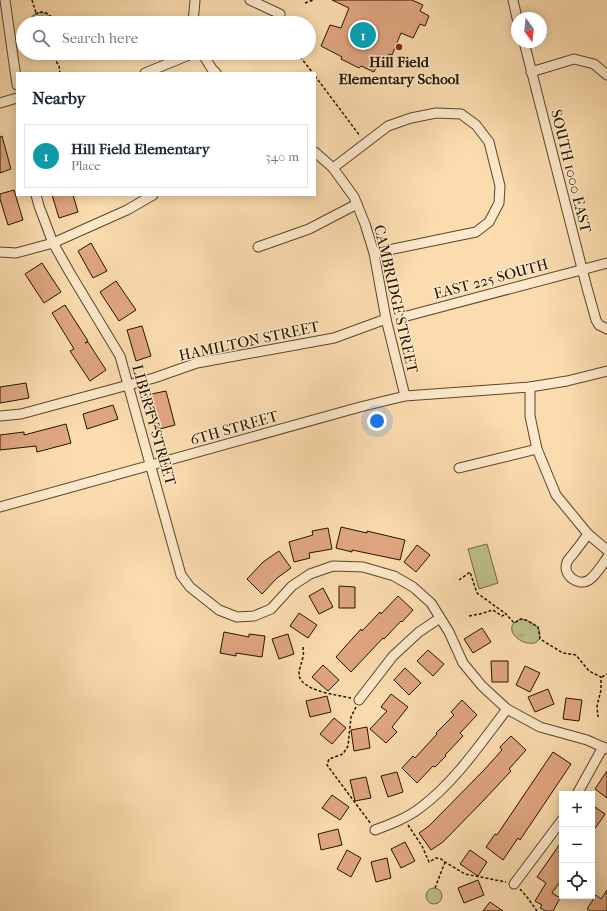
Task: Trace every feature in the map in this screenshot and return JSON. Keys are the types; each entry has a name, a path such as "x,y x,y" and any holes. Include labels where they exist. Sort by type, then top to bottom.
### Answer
{"street":[{"path":"5,0 16,78"},
{"path":"194,16 195,0"},
{"path":"250,0 280,14"},
{"path":"513,0 516,12"},
{"name":"SOUTH 1000 EAST","path":"525,48 596,320 599,325 605,328"},
{"path":"531,72 574,59 594,64 607,75"},
{"path":"147,72 177,60"},
{"path":"206,60 215,72"},
{"path":"0,103 16,98"},
{"path":"333,168 388,126 418,116 461,114 476,125 489,142 500,186 498,203 488,222 476,232 374,253"},
{"name":"CAMBRIDGE STREET","path":"316,153 333,168 354,197 365,224 374,253 386,319 405,396"},
{"name":"LIBERTY STREET","path":"36,196 53,243 120,356 181,575 190,588 220,610 237,617 254,616 274,612 292,586 310,574 333,566 363,567 394,576 414,587 431,603 449,632 463,663 482,686 507,709 540,727 587,740 605,748"},
{"path":"0,252 16,253 53,243 127,210 150,196"},
{"path":"258,247 309,230 357,204"},
{"name":"EAST 225 SOUTH","path":"407,316 607,263"},
{"name":"HAMILTON STREET","path":"0,416 21,414 154,378 197,363 334,338 386,319"},
{"path":"607,371 567,381 530,387 530,416 537,449 556,496 588,534 607,550"},
{"name":"6TH STREET","path":"0,507 360,407 405,396 530,387"},
{"path":"459,468 537,449"},
{"path":"588,534 567,562 566,570 568,574 575,581 585,582 593,576 607,558"},
{"path":"359,700 393,656 419,632 440,618"},
{"path":"376,830 404,819 433,797 459,771 507,709"},
{"path":"579,791 605,748"},
{"path":"514,884 559,824"}],"path":[{"path":"32,0 36,13"},
{"path":"305,3 313,0"},
{"path":"34,16 36,13 42,12 47,13 51,16"},
{"path":"55,60 59,66 60,72"},
{"path":"303,60 312,72"},
{"path":"316,77 360,136"},
{"path":"459,580 470,572 477,593 506,614 514,623 521,620 526,620 538,627 540,639 563,653 576,655 589,671 601,677"},
{"path":"468,616 493,610 502,616 506,614"},
{"path":"303,647 304,655 299,676 304,683 311,688 359,700 351,717 348,746 343,754 329,759 328,765 376,830"},
{"path":"601,677 607,674"},
{"path":"598,717 597,706 602,690 601,677"},
{"path":"404,819 422,846 429,862 436,858 442,859 465,874 514,884 527,897 537,911"},
{"path":"435,888 445,862"}],"green space":[{"path":"41,12 48,16 33,16"},
{"path":"487,544 498,583 479,589 468,549"},
{"path":"521,619 537,626 540,632 538,641 534,643 523,642 514,635 512,626 515,622"},
{"path":"434,888 440,890 442,896 440,902 434,904 428,902 426,896 428,890"}],"building":[{"path":"332,0 412,0 423,5 420,11 429,16 425,26 420,24 413,38 401,33 392,55 389,54 387,61 381,64 378,63 374,72 361,66 359,68 341,59 342,57 321,46 330,25 341,28 349,8"},
{"path":"2,136 11,169 0,173 0,137"},
{"path":"14,190 23,220 8,225 0,199 0,194"},
{"path":"52,196 73,196 78,212 59,218"},
{"path":"91,243 107,271 93,278 78,251"},
{"path":"42,263 61,292 44,303 25,274"},
{"path":"116,281 136,310 119,321 100,292"},
{"path":"65,305 88,341 85,343 88,342 106,370 90,381 70,351 74,349 52,313"},
{"path":"142,326 151,356 136,361 127,330"},
{"path":"26,383 29,398 0,403 0,387"},
{"path":"166,391 175,425 156,430 147,395"},
{"path":"113,405 118,419 87,429 83,414"},
{"path":"66,424 71,443 37,452 36,446 0,450 0,435 24,432 24,435"},
{"path":"341,527 367,533 367,531 405,540 400,560 336,548"},
{"path":"328,528 332,549 309,553 310,558 294,562 289,542 313,535 312,531"},
{"path":"417,545 430,555 416,572 404,562"},
{"path":"279,551 291,568 277,578 262,594 247,579 263,562"},
{"path":"339,586 355,587 355,608 339,608"},
{"path":"323,588 333,607 319,614 309,596"},
{"path":"398,596 413,610 384,639 383,638 351,672 336,657 361,629 362,631"},
{"path":"299,613 317,625 308,638 290,626"},
{"path":"482,628 491,642 473,653 464,639"},
{"path":"224,632 249,637 249,634 265,636 262,657 236,653 236,656 220,653"},
{"path":"288,634 294,654 279,659 272,639"},
{"path":"428,650 444,664 433,676 417,661"},
{"path":"491,661 508,661 508,682 492,682"},
{"path":"323,665 339,680 328,691 312,677"},
{"path":"525,666 540,673 530,692 516,685"},
{"path":"405,668 421,683 409,695 394,680"},
{"path":"548,689 554,704 535,712 528,697"},
{"path":"391,694 408,707 392,727 397,732 386,743 370,729 387,711 381,707"},
{"path":"327,696 331,712 310,717 306,701"},
{"path":"566,698 582,700 579,721 563,719"},
{"path":"462,700 477,715 460,733 463,736 445,755 446,756 435,767 433,766 417,783 402,768 413,756 415,758 437,734 436,733 454,715 451,712"},
{"path":"334,718 346,728 332,744 320,734"},
{"path":"367,727 370,748 354,751 351,730"},
{"path":"511,736 526,750 509,769 511,771 483,801 443,842 431,850 419,833 429,826 485,769 502,750 500,747"},
{"path":"553,752 571,764 520,840 518,838 503,860 486,847 495,834 497,835"},
{"path":"607,771 607,798 595,789"},
{"path":"397,772 403,792 388,797 381,776"},
{"path":"366,777 371,798 355,801 350,780"},
{"path":"332,795 349,807 340,820 322,808"},
{"path":"595,807 605,814 595,829"},
{"path":"338,829 342,845 321,850 318,834"},
{"path":"405,842 415,861 401,868 391,849"},
{"path":"559,845 559,883 552,893 559,899 553,911 546,911 540,908 542,905 535,901 546,883 537,877"},
{"path":"347,850 361,858 351,877 337,869"},
{"path":"470,850 487,862 478,876 460,864"},
{"path":"387,858 391,878 376,882 371,862"},
{"path":"478,880 484,895 464,903 458,888"},
{"path":"607,890 607,911 590,911 587,909 593,899 595,899 596,895 601,899"},
{"path":"490,902 503,911 483,911"}],"place":[{"name":"Hill Field Elementary","path":"363,35"},
{"name":"Hill Field Elementary School","path":"399,47"}]}
